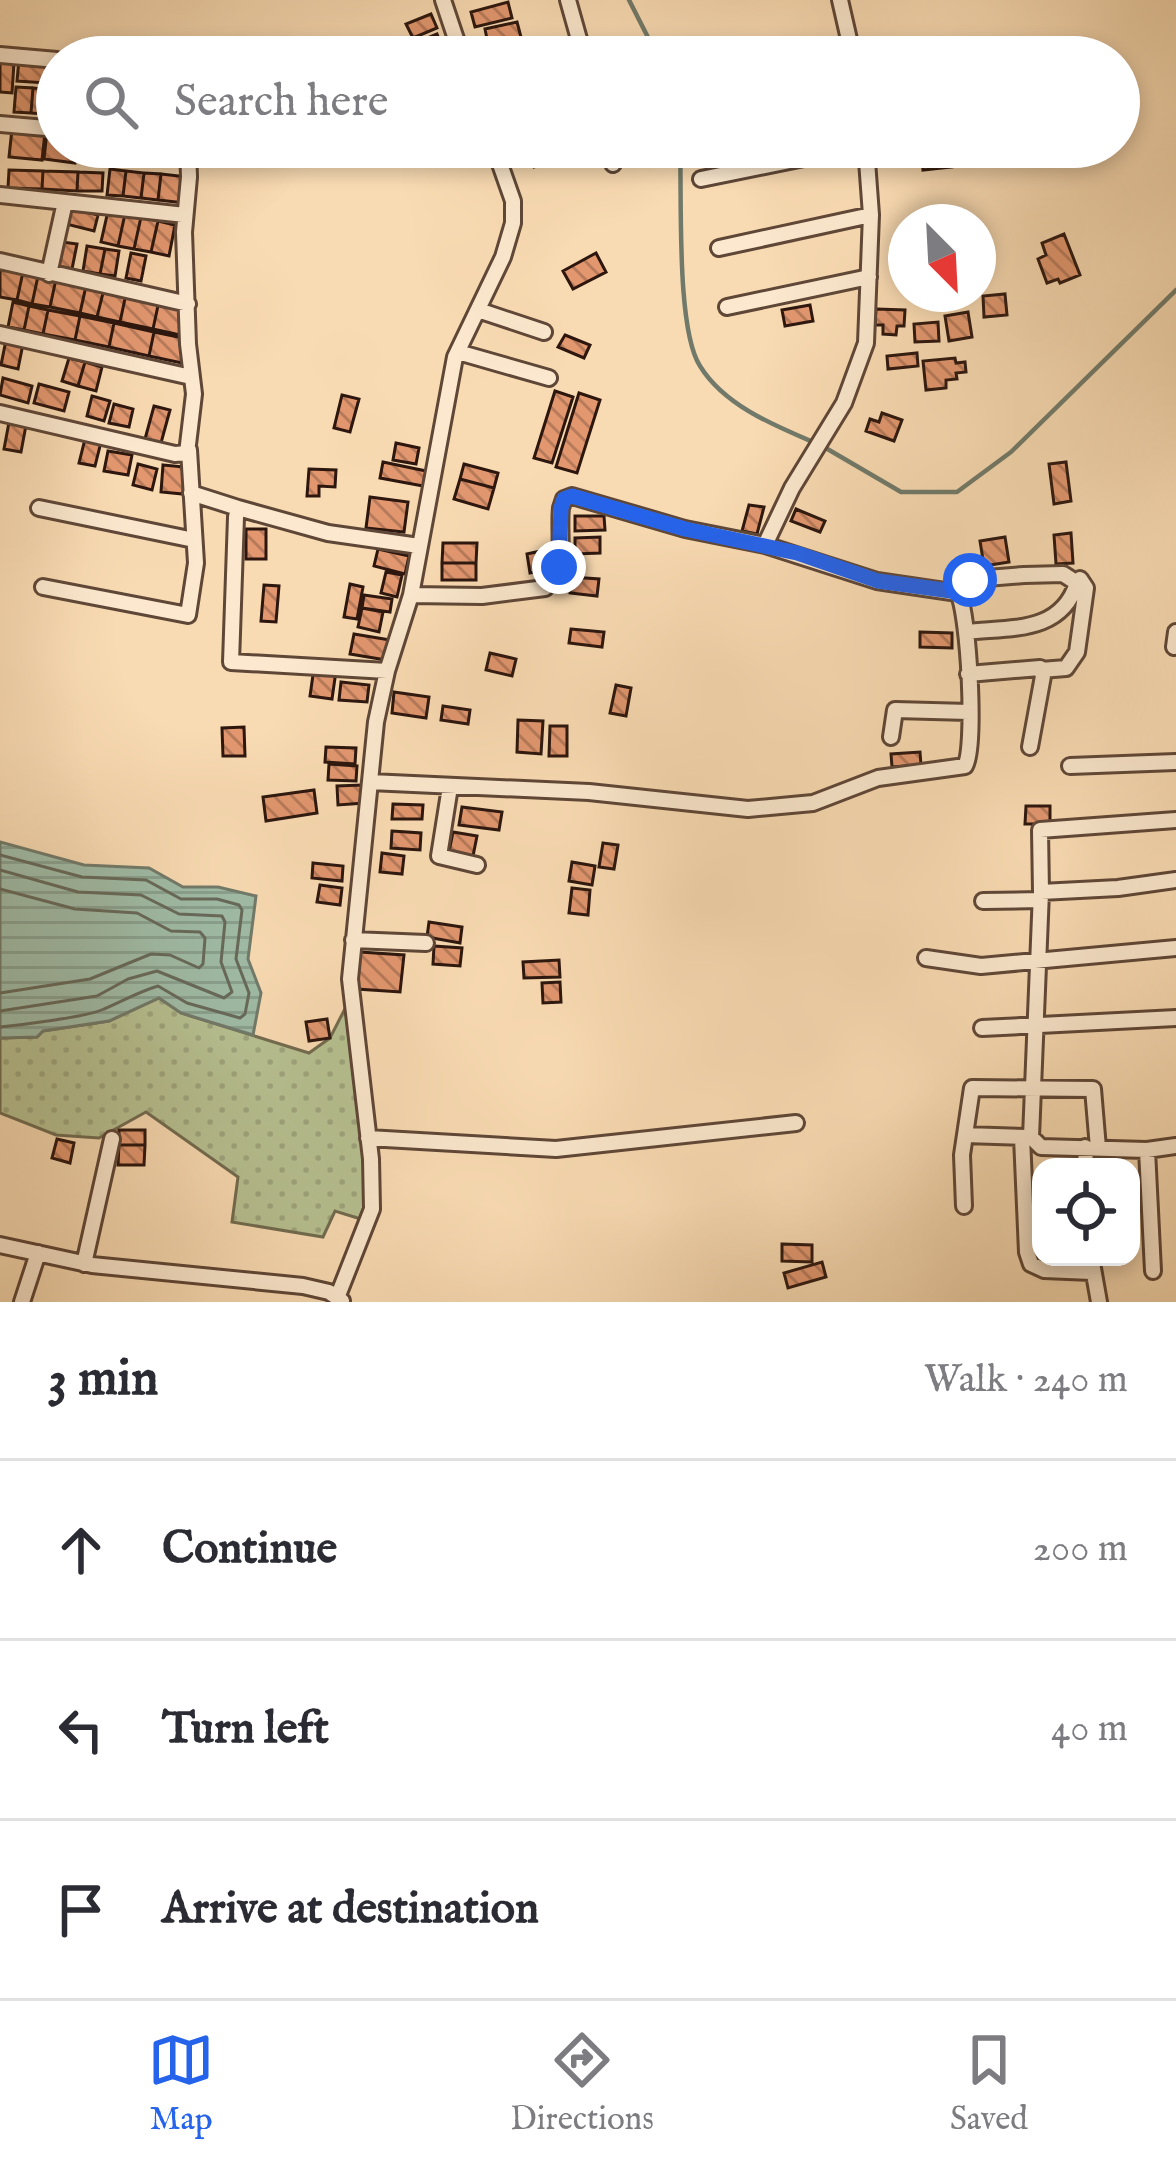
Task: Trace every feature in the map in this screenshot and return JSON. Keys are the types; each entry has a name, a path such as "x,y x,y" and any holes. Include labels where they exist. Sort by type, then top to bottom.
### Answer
{"street":[{"path":"443,0 455,36"},
{"path":"568,0 578,36"},
{"path":"840,0 848,36"},
{"path":"0,55 36,59"},
{"path":"0,124 36,127"},
{"path":"44,587 188,615 196,562 189,450 194,420 187,168"},
{"path":"0,1245 84,1264 303,1286 341,1300 373,1209 350,979 376,722 411,595 458,352 503,257 514,211 501,168"},
{"path":"701,179 756,168"},
{"path":"765,545 858,370 866,343 872,215 865,168"},
{"path":"0,195 185,215"},
{"path":"49,274 65,202"},
{"path":"719,248 872,215"},
{"path":"0,261 188,304"},
{"path":"727,307 868,278"},
{"path":"478,310 544,332"},
{"path":"0,334 191,377"},
{"path":"458,352 548,378"},
{"path":"0,413 175,454 189,450"},
{"path":"191,493 328,533 419,546"},
{"path":"411,595 503,595 545,589 559,567 561,508 564,499 572,496 685,529 765,545 878,581 958,592 974,579 1063,574 1084,580 1077,652 1066,668 1034,666 968,674"},
{"path":"39,508 194,540"},
{"path":"238,508 230,662 387,671"},
{"path":"966,632 1047,622 1077,589 1075,579"},
{"path":"370,782 589,792 725,809 813,802 878,778 965,766 970,752 970,712 966,632 958,592"},
{"path":"1030,747 1041,670"},
{"path":"891,737 895,710 970,712"},
{"path":"1070,766 1176,762"},
{"path":"450,787 439,856 477,865"},
{"path":"1032,1262 1028,1259 1027,1137 1038,1027 1040,830 1176,820"},
{"path":"983,901 1176,880"},
{"path":"353,940 425,943"},
{"path":"926,958 982,966 1176,948"},
{"path":"982,1028 1176,1018"},
{"path":"964,1206 964,1135 970,1088 1093,1089 1089,1158"},
{"path":"368,1138 556,1149 796,1123"},
{"path":"964,1135 1027,1137 1041,1147 1147,1150 1176,1146"},
{"path":"84,1264 112,1139"},
{"path":"1147,1150 1153,1271"},
{"path":"22,1302 38,1253"},
{"path":"1038,1266 1044,1270 1075,1266"},
{"path":"1091,1266 1099,1302"}],"shaded area":[{"path":"354,991 372,1186 364,1220 335,1211 323,1237 232,1222 238,1177 146,1112 99,1138 56,1135 0,1113 0,1038 37,1037 43,1031 109,1021 159,998 181,1013 309,1053 330,1038"}],"water":[{"path":"0,842 84,865 149,868 183,887 218,887 256,896 248,959 261,993 253,1035 181,1013 159,998 109,1021 43,1031 37,1037 0,1038"}],"building":[{"path":"508,2 512,18 475,27 471,12"},
{"path":"431,14 437,28 412,36 406,24"},
{"path":"517,22 521,36 486,36 485,29"},
{"path":"19,59 36,60 36,82 17,81"},
{"path":"0,62 14,63 12,93 0,92"},
{"path":"16,87 33,88 31,113 14,112"},
{"path":"33,88 36,88 36,113 31,113"},
{"path":"12,129 36,132 36,159 9,157"},
{"path":"110,169 126,171 123,196 107,195"},
{"path":"9,170 43,171 42,189 8,188"},
{"path":"43,171 78,172 77,191 42,189"},
{"path":"126,171 144,173 141,198 123,196"},
{"path":"78,172 103,173 102,191 77,191"},
{"path":"144,173 161,174 158,200 141,198"},
{"path":"161,174 188,177 185,203 158,200"},
{"path":"70,208 98,215 94,231 66,224"},
{"path":"108,211 125,214 118,246 101,242"},
{"path":"125,214 141,217 134,249 118,246"},
{"path":"141,217 158,221 151,252 134,249"},
{"path":"158,221 175,225 169,256 151,252"},
{"path":"1064,234 1080,275 1047,283 1038,259 1046,255 1042,243"},
{"path":"62,242 77,244 72,269 57,266"},
{"path":"87,246 105,249 100,274 83,271"},
{"path":"105,249 119,251 115,276 100,274"},
{"path":"131,253 146,256 141,281 126,278"},
{"path":"596,253 606,272 573,289 563,271"},
{"path":"0,267 23,272 17,300 0,297"},
{"path":"23,272 38,276 32,304 17,300"},
{"path":"38,276 56,279 50,307 32,304"},
{"path":"56,279 86,286 80,313 50,307"},
{"path":"86,286 104,289 97,317 80,313"},
{"path":"104,289 126,294 120,322 97,317"},
{"path":"126,294 159,301 153,329 120,322"},
{"path":"1005,294 1007,315 984,317 984,312 996,312 996,295"},
{"path":"159,301 186,307 180,335 153,329"},
{"path":"13,302 29,306 24,330 8,327"},
{"path":"810,305 813,321 785,326 782,310"},
{"path":"29,306 48,310 43,334 24,330"},
{"path":"876,309 905,312 904,326 897,326 896,335 883,334 883,325 875,325"},
{"path":"48,310 80,316 75,340 43,334"},
{"path":"968,312 972,337 949,341 945,316"},
{"path":"80,316 114,323 109,347 75,340"},
{"path":"938,322 939,341 915,342 914,324"},
{"path":"114,323 154,332 149,356 109,347"},
{"path":"154,332 188,339 182,363 149,356"},
{"path":"565,335 590,345 584,358 558,347"},
{"path":"6,340 23,344 18,369 1,365"},
{"path":"917,353 918,366 888,369 887,356"},
{"path":"69,358 85,362 78,386 62,381"},
{"path":"955,358 956,363 965,362 966,372 946,380 946,388 926,390 923,361"},
{"path":"85,362 102,367 96,391 78,386"},
{"path":"3,378 32,386 28,403 0,395"},
{"path":"39,384 69,392 64,411 34,403"},
{"path":"555,391 573,397 552,463 534,458"},
{"path":"579,393 600,400 577,473 556,467"},
{"path":"342,395 359,399 350,432 334,428"},
{"path":"92,396 110,401 104,421 87,416"},
{"path":"114,404 133,409 129,427 109,423"},
{"path":"154,406 170,410 161,443 145,439"},
{"path":"882,413 902,420 894,441 866,431 870,419 879,422"},
{"path":"10,417 27,420 21,452 4,449"},
{"path":"85,439 101,442 95,466 79,463"},
{"path":"396,443 419,448 416,464 393,460"},
{"path":"108,451 132,455 128,475 104,471"},
{"path":"383,462 426,471 423,486 380,478"},
{"path":"1066,462 1071,501 1054,504 1049,464"},
{"path":"138,464 157,469 152,490 133,485"},
{"path":"464,464 498,473 494,488 460,479"},
{"path":"163,465 185,467 183,494 161,492"},
{"path":"309,469 336,470 335,487 319,486 319,496 307,496"},
{"path":"460,479 494,488 488,509 454,499"},
{"path":"370,497 408,502 404,532 366,528"},
{"path":"749,505 764,507 757,534 742,531"},
{"path":"796,509 825,521 820,532 791,521"},
{"path":"575,516 604,516 605,530 575,531"},
{"path":"246,529 266,529 266,559 246,559"},
{"path":"1071,533 1073,563 1056,564 1054,535"},
{"path":"600,537 600,553 575,554 575,538"},
{"path":"1005,537 1009,562 984,566 980,541"},
{"path":"443,543 477,543 476,563 442,563"},
{"path":"378,549 409,556 405,574 374,566"},
{"path":"545,550 548,569 530,573 527,554"},
{"path":"442,563 476,563 476,580 442,580"},
{"path":"386,572 402,575 397,597 381,593"},
{"path":"571,577 599,579 597,596 570,593"},
{"path":"350,584 363,587 357,619 344,617"},
{"path":"264,585 279,586 276,622 261,621"},
{"path":"364,595 392,599 390,612 362,608"},
{"path":"362,608 383,612 379,632 358,627"},
{"path":"571,629 604,632 602,647 569,643"},
{"path":"920,632 952,633 952,648 920,647"},
{"path":"354,634 390,640 386,660 350,654"},
{"path":"490,653 516,659 512,676 486,670"},
{"path":"314,668 336,671 332,699 310,696"},
{"path":"341,682 369,685 367,702 339,700"},
{"path":"616,685 631,688 626,716 610,713"},
{"path":"394,692 429,697 426,718 392,713"},
{"path":"443,706 470,710 468,724 441,720"},
{"path":"518,720 543,721 541,754 517,752"},
{"path":"550,726 567,726 567,756 549,756"},
{"path":"244,727 245,756 223,756 222,728"},
{"path":"326,747 356,748 355,764 325,762"},
{"path":"920,752 921,765 892,767 891,754"},
{"path":"329,764 357,766 356,781 328,780"},
{"path":"362,785 364,803 338,805 337,786"},
{"path":"314,790 317,813 266,821 263,797"},
{"path":"393,804 423,805 422,819 392,819"},
{"path":"1026,806 1050,806 1050,824 1025,824"},
{"path":"462,807 502,812 499,830 459,825"},
{"path":"392,831 421,833 420,850 391,848"},
{"path":"453,832 477,836 473,856 449,852"},
{"path":"603,843 618,845 614,869 599,867"},
{"path":"382,853 404,856 402,874 380,872"},
{"path":"572,862 595,866 592,885 569,881"},
{"path":"313,863 343,866 342,881 312,878"},
{"path":"320,885 342,888 340,905 317,902"},
{"path":"572,888 590,890 588,915 569,913"},
{"path":"429,922 462,927 460,943 427,937"},
{"path":"434,946 462,948 460,966 433,964"},
{"path":"360,952 404,955 400,992 357,989"},
{"path":"559,960 560,977 524,978 523,962"},
{"path":"560,982 561,1002 543,1003 542,983"},
{"path":"327,1019 330,1038 309,1041 306,1022"},
{"path":"119,1130 145,1130 145,1145 119,1145"},
{"path":"57,1139 74,1143 70,1163 52,1158"},
{"path":"119,1145 145,1145 144,1165 118,1165"},
{"path":"782,1244 812,1245 812,1262 782,1261"},
{"path":"822,1262 826,1277 788,1288 784,1273"}],"waterway":[{"path":"629,0 647,36"},
{"path":"680,168 684,294 692,348 700,366 736,403 813,442"},
{"path":"824,447 901,492 957,492 1011,452 1176,290"}],"route":[{"path":"559,567 561,508 564,499 572,496 685,529 797,553 878,581 958,592 970,580"}]}
